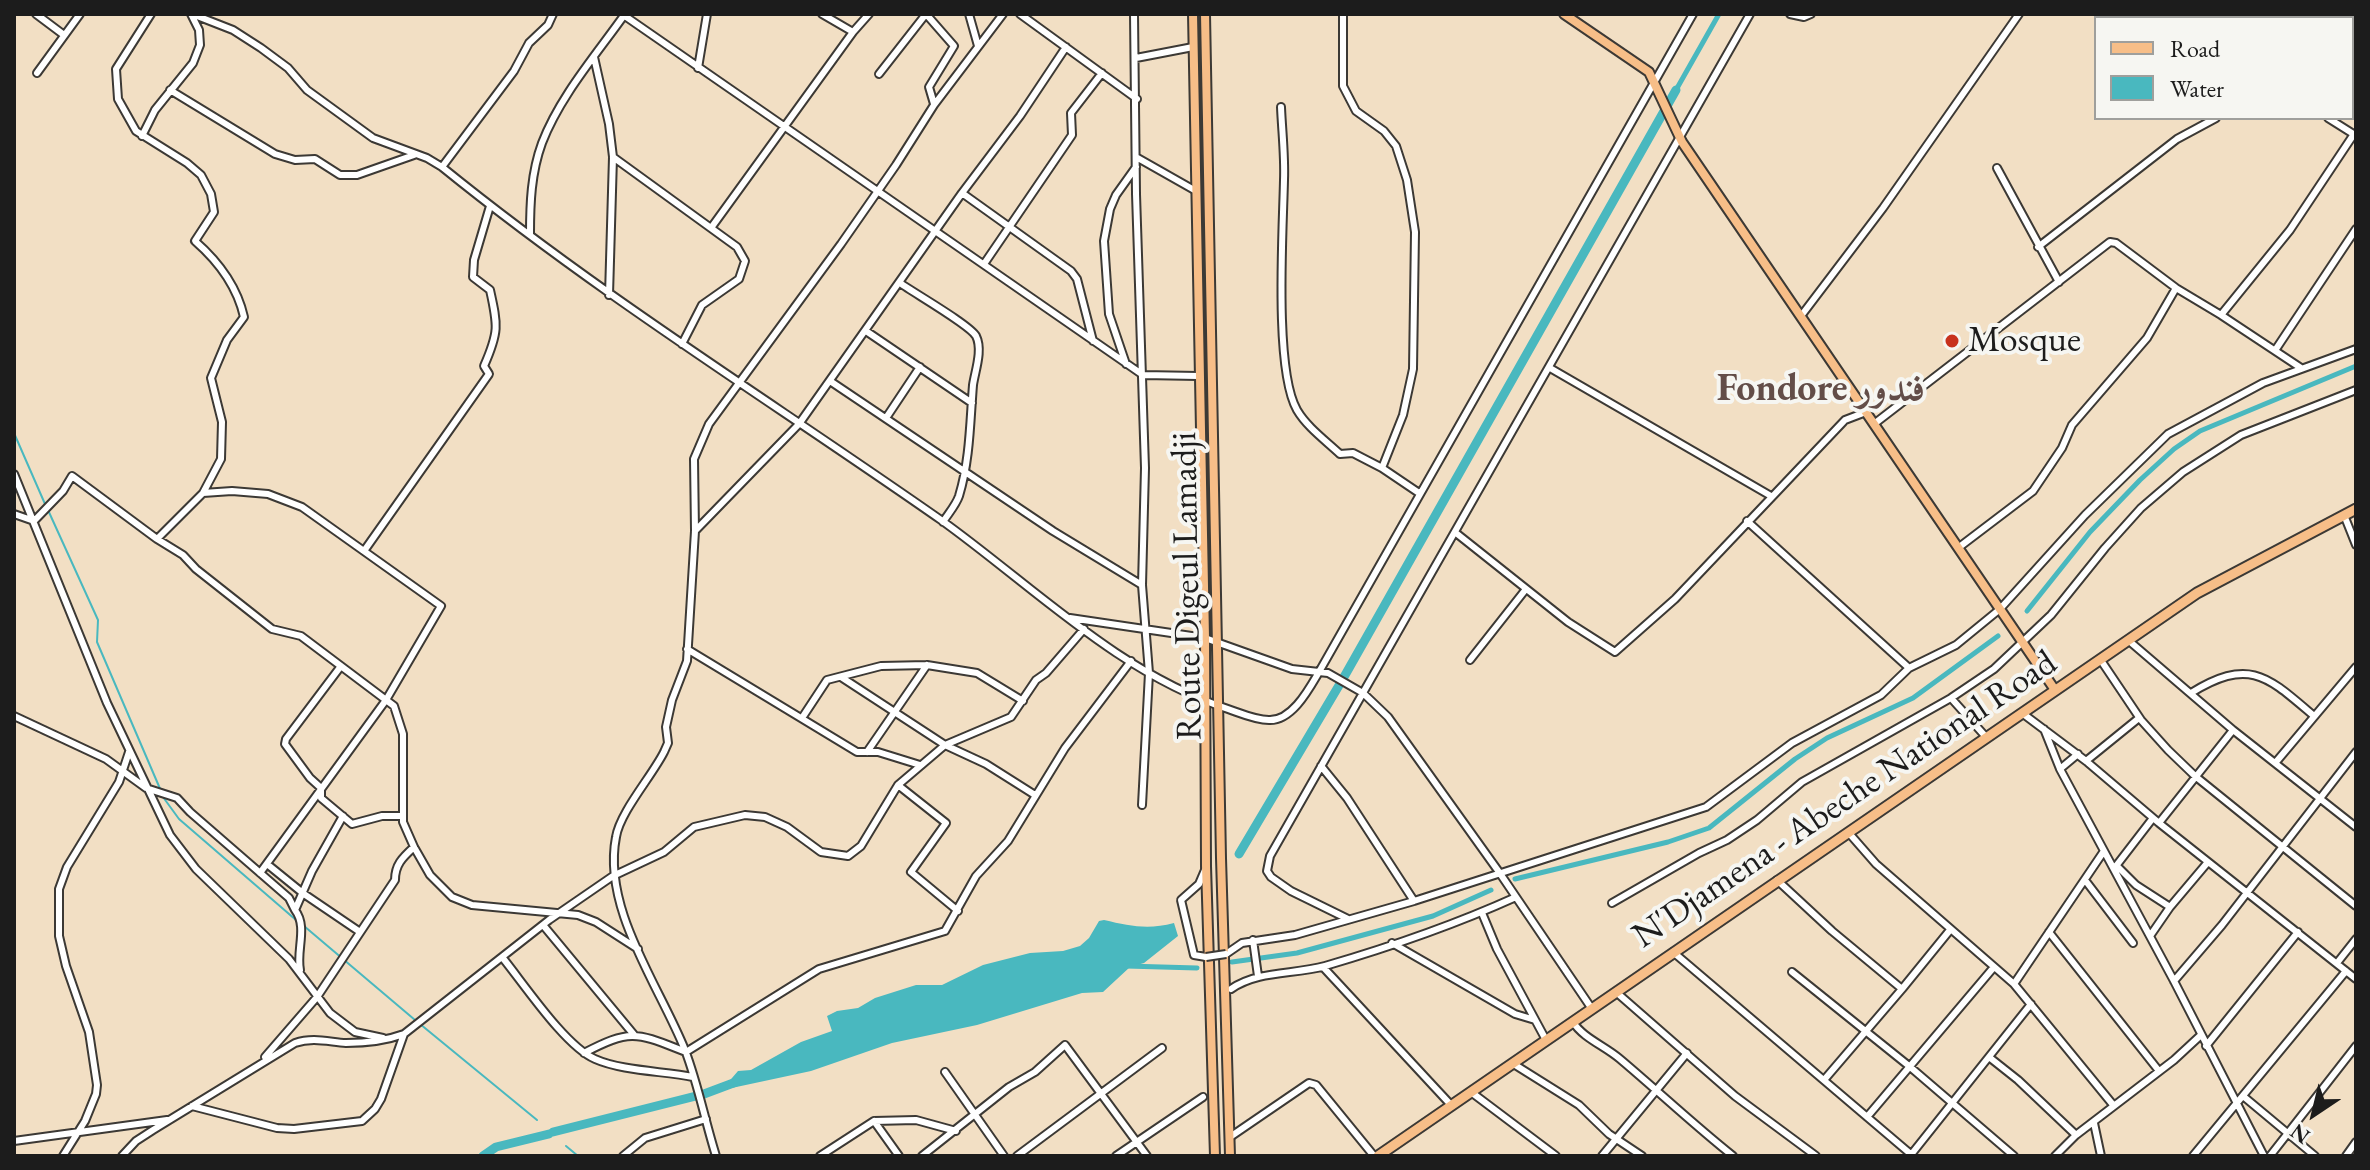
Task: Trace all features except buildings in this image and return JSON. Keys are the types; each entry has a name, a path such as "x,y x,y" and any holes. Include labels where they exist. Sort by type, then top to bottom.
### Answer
{"highway":[{"name":"N'Djamena - Abeche National Road","path":"1376,1156 2197,593 2356,509"}],"main road":[{"name":"Route Digeul Lamadji","path":"1193,14 1205,638 1206,866 1215,1156"},
{"name":"Route Digeul Lamadji","path":"1205,14 1230,1156"},
{"path":"1564,14 1649,72 1678,133 2055,690"}],"street":[{"path":"36,14 64,35"},
{"path":"37,73 80,14"},
{"path":"150,14 115,74 120,105 133,128 187,163 205,181 214,212 195,241 214,258 235,288 244,317 227,340 211,378 222,422 221,459 203,493 157,539"},
{"path":"142,136 152,114 190,68 200,45 199,30 192,14"},
{"path":"192,14 233,30 261,48 288,68 307,90 373,138 442,167 609,295 943,522 1084,629 1149,673 1205,702 1271,721 1288,712 1319,672 1693,14"},
{"path":"442,167 514,71 529,43 548,25 553,14"},
{"path":"530,234 530,198 541,145 571,89 624,14 1143,375 1198,376"},
{"path":"698,68 707,14"},
{"path":"822,14 853,32"},
{"path":"711,228 869,14"},
{"path":"879,74 926,14 954,46 929,87 934,105"},
{"path":"969,14 978,46"},
{"path":"716,1156 686,1052 638,949 619,902 613,876 619,826 668,743 666,727 687,661 695,531 694,459 719,406 739,383 878,191 934,105 1003,14"},
{"path":"1020,14 1137,99"},
{"path":"1134,14 1145,468 1142,585 1149,673 1142,805"},
{"path":"1343,14 1343,86 1356,111 1384,131 1396,146 1407,180 1415,232 1413,369 1403,415 1382,468"},
{"path":"1348,919 1279,884 1267,871 1270,856 1550,368 1678,133 1750,14"},
{"path":"1790,14 1804,17 1811,14"},
{"path":"1801,316 1883,208 2019,14"},
{"path":"695,531 799,424 1066,47"},
{"path":"1136,58 1193,47"},
{"path":"594,57 613,157 609,295"},
{"path":"984,264 1072,135 1071,113 1102,73"},
{"path":"170,90 275,154 295,160 315,159 340,175 357,175 417,154"},
{"path":"1281,107 1283,300 1291,395 1301,416 1340,454 1353,453 1419,493"},
{"path":"2038,247 2177,139 2207,120"},
{"path":"2221,315 2290,230 2355,135 2331,120"},
{"path":"613,157 737,247 745,261 739,279 702,305 682,344"},
{"path":"1136,157 1196,191"},
{"path":"1126,364 1109,314 1104,241 1110,209 1136,166"},
{"path":"1997,168 2059,282"},
{"path":"962,193 1071,271 1077,279 1093,342"},
{"path":"364,551 489,374 484,366 495,341 497,325 490,290 473,277 474,260 490,206"},
{"path":"2276,349 2356,229"},
{"path":"1874,424 2113,242 2176,288 2276,349 2301,368"},
{"path":"900,283 975,334 978,355 971,435 958,499 943,522"},
{"path":"1958,548 2033,491 2062,448 2072,425 2147,338 2176,288"},
{"path":"866,331 972,403"},
{"path":"1206,866 1199,884 1181,900 1194,955 1206,957 1226,954 1242,943 1253,940 1295,935 1414,901 1698,811 1792,743 1881,695 1909,668 1956,645 2000,609 2085,515 2168,434 2263,383 2356,349"},
{"path":"886,418 920,367"},
{"path":"1550,368 1771,496"},
{"path":"830,381 1053,531 1142,585"},
{"path":"1612,903 1727,840 1802,782 1951,698 1994,669 2051,615 2141,508 2183,472 2241,435 2356,390"},
{"path":"1456,533 1568,622 1615,652 1675,599 1845,420 1866,412"},
{"path":"14,474 107,703 170,835 196,869 289,959 330,1013 348,1028 390,1039"},
{"path":"34,521 63,491 72,476 183,555 196,569 272,629 301,636 394,706 403,734 401,816 430,875 460,902 578,915 596,922 638,949"},
{"path":"203,493 232,491 268,494 302,507 441,606 386,700 260,873"},
{"path":"14,514 34,521"},
{"path":"2344,515 2356,545"},
{"path":"1747,521 1909,668"},
{"path":"1470,660 1526,589"},
{"path":"1069,618 1205,638 1292,669 1336,677 1363,693 1388,717 1592,1009"},
{"path":"122,1156 136,1141 260,1063 306,1040 360,1043 404,1034 558,914 613,876 664,852 694,827 745,815 765,817 787,827 821,852 848,856 861,846 898,785 945,745 1011,717 1036,680 1046,673 1084,629"},
{"path":"2128,640 2233,730 2356,827"},
{"path":"687,649 857,752 878,752 920,765"},
{"path":"2100,659 2139,718 2195,776 2356,906"},
{"path":"686,1052 819,969 940,935 950,926 976,876 1008,841 1065,748 1131,661"},
{"path":"802,718 827,680 881,666 927,665 977,673 1023,701"},
{"path":"867,752 927,665"},
{"path":"341,666 285,741 310,778 321,788 321,798 352,824 382,816 401,816"},
{"path":"2276,762 2356,667"},
{"path":"2191,693 2214,680 2234,674 2255,674 2275,684 2314,716"},
{"path":"841,677 945,745 986,764 1035,795"},
{"path":"1951,698 1986,737"},
{"path":"2022,713 2078,754 2156,821 2356,979"},
{"path":"14,716 96,753 146,788 177,798 289,898 300,915 298,964 302,977"},
{"path":"2086,761 2139,718"},
{"path":"2044,729 2060,769 2116,868 2206,1046 2267,1156 2356,1046"},
{"path":"2116,868 2233,730"},
{"path":"63,1156 79,1133 93,1103 97,1085 89,1032 59,936 59,889 67,867 108,802 124,770 129,751"},
{"path":"2174,981 2356,752"},
{"path":"2060,769 2078,754"},
{"path":"1321,766 1347,798 1414,901"},
{"path":"898,785 946,823 911,872 958,911"},
{"path":"295,910 312,871 343,816"},
{"path":"1848,832 1876,864 2014,984 2114,1106"},
{"path":"260,1063 317,997 395,880 395,869 402,858 414,847"},
{"path":"2014,984 2104,851"},
{"path":"2150,936 2208,862"},
{"path":"267,864 360,932"},
{"path":"2116,868 2170,907"},
{"path":"1777,880 1822,923 1902,989"},
{"path":"2085,880 2133,943"},
{"path":"1231,989 1244,980 1258,976 1323,967 1432,932 1516,897"},
{"path":"1482,913 1497,949 1546,1040"},
{"path":"543,925 635,1036"},
{"path":"1824,1080 1950,930"},
{"path":"2049,932 2159,1071"},
{"path":"2206,1046 2298,932"},
{"path":"2337,963 2356,939"},
{"path":"1253,940 1258,976"},
{"path":"1392,943 1515,1014 1535,1020"},
{"path":"1673,952 1912,1156 2031,1004"},
{"path":"502,957 560,1029 584,1053 604,1062 693,1077"},
{"path":"1323,967 1451,1105"},
{"path":"1867,1117 1994,967"},
{"path":"2193,1156 2346,971"},
{"path":"1792,972 2014,1156"},
{"path":"1616,992 1735,1096 1816,1156"},
{"path":"1573,1022 1580,1032 1620,1059 1733,1156"},
{"path":"192,1106 277,1128 309,1128 362,1121 381,1099 404,1034"},
{"path":"2055,1156 2076,1135 2201,1035"},
{"path":"584,1053 615,1037 635,1036 650,1038 686,1052"},
{"path":"922,1156 1009,1087 1035,1072 1065,1045 1147,1156"},
{"path":"1017,1156 1162,1048"},
{"path":"1602,1156 1687,1053"},
{"path":"1989,1057 2076,1135"},
{"path":"1512,1063 1579,1105 1642,1156"},
{"path":"945,1072 1004,1156"},
{"path":"1230,1137 1309,1083 1316,1085 1376,1156"},
{"path":"1471,1092 1556,1156"},
{"path":"2243,1096 2315,1156"},
{"path":"1116,1156 1203,1097"},
{"path":"623,1156 645,1138 706,1119"},
{"path":"14,1141 170,1120"},
{"path":"820,1156 874,1121 916,1120 956,1131"},
{"path":"874,1121 899,1156"},
{"path":"2094,1123 2101,1156"},
{"path":"2346,1156 2356,1142"}],"water":[{"path":"1099,921 1139,926 1174,923 1178,936 1144,963 1130,967 1103,992 1082,993 977,1025 892,1043 811,1071 727,1089 726,1085 738,1071 751,1070 801,1042 832,1031 827,1016 837,1011 858,1008 875,998 916,985 942,985 983,965 1030,953 1063,951 1080,946"}],"waterway":[{"path":"1676,90 1719,14"},
{"path":"1239,854 1344,677 1676,90"},
{"path":"2027,611 2090,532 2174,449 2200,431 2356,366"},
{"path":"14,433 45,504"},
{"path":"48,510 98,620 97,642 161,791"},
{"path":"1515,879 1668,842 1709,828 1795,759 1827,738 1913,698 1998,636"},
{"path":"163,797 179,819 296,920"},
{"path":"1232,962 1297,953 1433,916 1491,890"},
{"path":"304,926 415,1020"},
{"path":"1126,966 1197,968"},
{"path":"420,1024 537,1120"},
{"path":"553,1132 704,1094 736,1082"},
{"path":"483,1156 496,1147 549,1134"},
{"path":"566,1146 578,1156"}],"place":[{"name":"Mosque","path":"1952,341"}],"district":[{"name":"Fondore فندور","path":"1821,390"}]}
